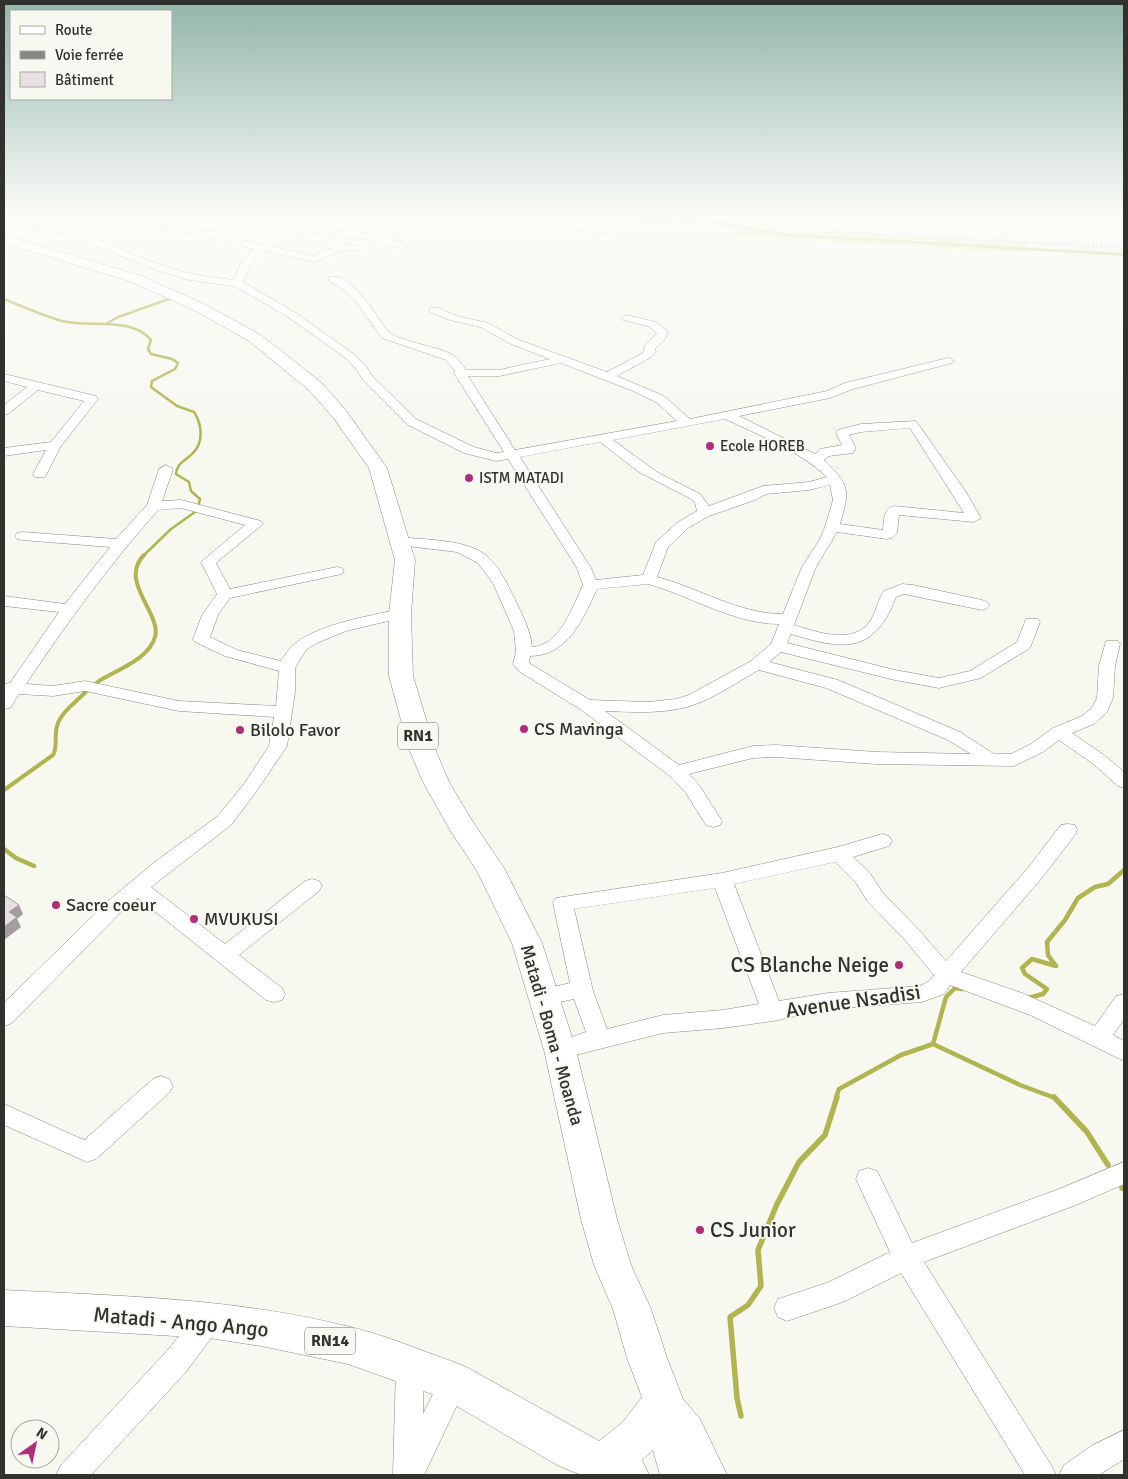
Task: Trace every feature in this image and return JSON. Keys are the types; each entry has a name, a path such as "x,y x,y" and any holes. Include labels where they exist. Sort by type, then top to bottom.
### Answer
{"highway":[{"name":"Matadi - Boma - Moanda","path":"149,285 227,322 255,338 286,360 316,388 341,416 378,468 405,560 400,614 402,676 422,749 436,782 460,824 490,868 527,943 560,1050 613,1266 632,1309 647,1358 666,1406 670,1436 681,1475"},
{"name":"Matadi - Ango Ango","path":"4,1308 208,1320 261,1327 348,1345 454,1382 572,1450 615,1471"},
{"name":"Matadi - Boma - Moanda","path":"666,1406 686,1433 706,1475"},
{"path":"615,1471 642,1434 666,1406"}],"street":[{"path":"243,285 264,297 351,357 361,367 368,379 412,422 469,450 496,457 512,456 687,423 830,394 858,384 948,361"},
{"path":"344,285 361,301 386,336 450,358 463,373 460,373"},
{"path":"434,310 454,318 484,325 508,339 660,399 687,423"},
{"path":"608,377 647,355 650,352 649,348 661,337 662,332 652,324 627,318"},
{"path":"460,373 499,373 561,360"},
{"path":"460,373 584,568 591,585 574,622 552,645 541,651 524,652"},
{"path":"4,378 92,399 55,445 40,474"},
{"path":"4,411 38,385"},
{"path":"586,705 648,707 676,704 695,699 756,664 778,646 814,558 827,539 832,527 840,500 836,479 816,460 801,450 727,415"},
{"path":"816,460 825,452 848,450 846,448 850,448 842,433 861,428 912,424 959,492 974,518 894,510 892,512 890,533 887,535 832,527"},
{"path":"603,438 617,451 646,472 696,496 700,500 704,513"},
{"path":"4,452 55,445"},
{"path":"4,704 10,687 120,544 154,506 166,469"},
{"path":"649,580 661,545 683,525 704,513 750,497 763,490 809,486 836,479"},
{"path":"154,506 181,504 256,524 208,562 211,571 219,580 226,595"},
{"path":"22,536 120,544"},
{"path":"399,542 458,548 470,552 482,560 500,583 522,631 524,652 521,664 526,669 586,705 676,772 693,789 713,821"},
{"path":"287,668 231,653 200,638 208,616 226,595 337,572"},
{"path":"591,585 649,580 670,585 736,611 787,623 818,637 835,640 855,639 864,635 875,625 889,594 902,589 982,605"},
{"path":"4,601 70,609"},
{"path":"4,1017 91,928 138,887 224,821 250,788 278,746 284,712 287,668 300,647 311,640 341,628 400,614"},
{"path":"778,646 895,675 939,683 976,675 1016,651 1024,645 1032,622"},
{"path":"676,772 735,756 776,750 876,758 1014,760 1059,732 1088,720 1098,712 1105,698 1107,666 1112,644"},
{"path":"756,664 832,684 954,736 972,746 989,759"},
{"path":"10,687 53,691 92,687 179,706 284,712"},
{"path":"1059,732 1098,759 1124,782"},
{"name":"Avenue Nsadisi","path":"560,1050 663,1024 723,1019 773,1012 828,1001 922,994 936,988 1034,874 1068,830"},
{"path":"592,1041 598,1034 582,991 563,903 722,880 839,854 882,841"},
{"path":"839,854 863,878 875,897 912,935 946,975 1001,993 1098,1037 1124,1052"},
{"path":"722,880 773,1012"},
{"path":"225,955 312,886"},
{"path":"138,887 274,994"},
{"path":"545,997 582,991"},
{"path":"1098,1037 1124,1002"},
{"path":"4,1114 88,1152 161,1086"},
{"path":"787,1308 834,1293 906,1257 1067,1197 1124,1173"},
{"path":"868,1179 906,1257 1041,1475"},
{"path":"71,1475 175,1363 208,1320"},
{"path":"409,1475 410,1367"},
{"path":"409,1475 454,1382"},
{"path":"1074,1475 1102,1455 1124,1444"}],"building":[{"path":"4,895 19,905 9,912 17,917 4,927"}],"waterway":[{"path":"4,299 62,321 106,324"},
{"path":"106,324 118,317 169,299"},
{"path":"106,324 121,325 143,333 151,340 148,349 151,354 172,359 178,363 175,369 152,381 151,387 177,406 194,412 199,422 201,433 197,449 180,464 176,474 189,482 191,491 200,499 198,509 171,529 144,555"},
{"path":"4,790 53,755 56,729 61,717 70,707 99,681 139,658 152,645 155,637 153,618 142,597 136,576 137,565 144,555"},
{"path":"4,849 16,858 34,866"},
{"path":"1028,998 1043,994 1047,989 1025,974 1022,968 1032,959 1056,966 1048,955 1047,942 1065,920 1078,898 1095,887 1108,884 1124,870"},
{"path":"933,1044 946,997 955,988 963,989"},
{"path":"836,1098 839,1089 901,1055 933,1044"},
{"path":"933,1044 1020,1085 1055,1098"},
{"path":"741,1416 737,1398 730,1317 748,1305 761,1286 758,1250 777,1204 799,1162 825,1135 837,1097"},
{"path":"1055,1098 1087,1132 1108,1165"}],"place":[{"name":"Ecole HOREB","path":"710,446"},
{"name":"ISTM MATADI","path":"469,478"},
{"name":"CS Mavinga","path":"524,729"},
{"name":"Bilolo Favor","path":"240,730"},
{"name":"Sacre coeur","path":"56,905"},
{"name":"MVUKUSI","path":"194,919"},
{"name":"CS Blanche Neige","path":"899,965"},
{"name":"CS Junior","path":"700,1230"}]}
